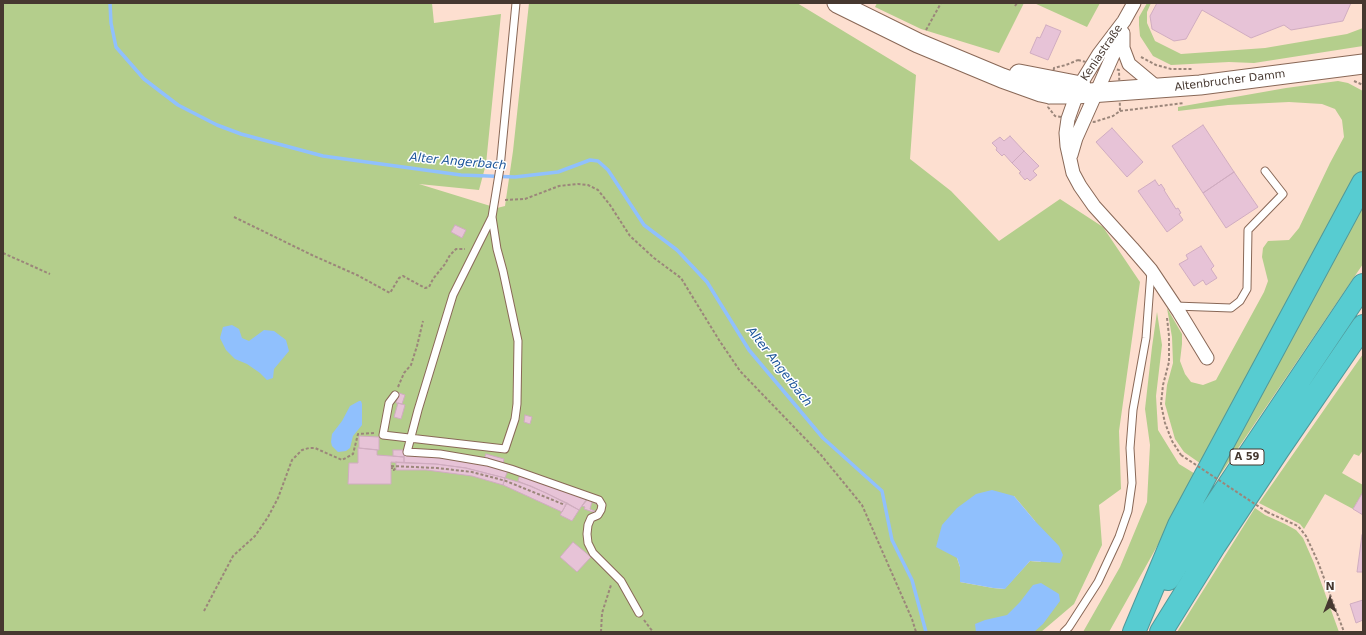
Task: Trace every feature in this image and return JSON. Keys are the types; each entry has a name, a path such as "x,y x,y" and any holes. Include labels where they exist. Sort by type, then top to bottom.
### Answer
{"highway":[{"path":"1135,632 1179,525 1363,182"},
{"name":"A 59","path":"1135,632 1202,525 1363,285"},
{"name":"A 59","path":"1161,632 1215,545 1363,326"}],"main road":[{"name":"Altenbrucher Damm","path":"837,3 918,43 1002,78 1050,94 1084,90 1158,89 1236,81 1363,64"}],"street":[{"name":"Keniastraße","path":"1084,90 1113,55 1124,22 1134,3"},
{"name":"Keniastraße","path":"1124,22 1123,48 1129,64 1158,89"},
{"name":"Keniastraße","path":"1084,90 1099,54 1124,22"},
{"path":"1084,90 1068,119 1066,132 1067,146 1073,173 1094,206 1151,270 1171,311 1207,358"},
{"path":"1070,162 1072,148 1076,138 1084,90"}],"lane":[{"path":"516,3 500,168 492,217 454,295 406,452 440,454 487,462 599,500 602,505 602,510 598,515 591,518 588,525 588,543 593,552 621,581 639,613"},
{"path":"1171,311 1230,308 1240,301 1247,289 1248,230 1284,194 1265,171"},
{"path":"395,395 390,403 384,435 505,448 511,434 517,404 518,341 503,272 496,249 492,217"},
{"path":"1064,632 1069,627 1098,582 1119,537 1128,511 1132,483 1130,448 1133,410 1146,338 1151,270"}],"path":[{"path":"918,43 941,3"},
{"path":"496,196 505,200 525,199 559,186 578,184 588,185 598,190 610,205 630,236 654,258 681,278 740,372 821,455 862,505 912,619 916,632"},
{"path":"234,217 357,275 390,293 399,278 403,276 426,288 429,287 450,255 456,249"},
{"path":"3,253 50,274"},
{"path":"1171,311 1169,362 1163,385 1161,404 1172,441 1182,455 1267,512 1298,526 1306,536 1318,562 1344,632"},
{"path":"395,395 404,373 411,365 423,322"},
{"path":"204,611 233,556 255,536 268,517 278,498 292,460 302,450 315,448 342,460 353,454 358,434 371,433 384,435"},
{"path":"393,466 437,468 472,472 503,480 565,505"},
{"path":"601,632 602,613 613,578 613,572"},
{"path":"639,613 653,632"}],"green space":[{"path":"3,3 432,3 434,23 501,14 486,164 479,190 419,184 497,208 505,206 513,151 529,3 797,3 916,75 910,159 951,191 999,241 1060,199 1103,227 1140,282 1119,431 1121,489 1099,505 1102,545 1074,604 1041,632 3,632","holes":["1014,496 1035,521 1041,562 1030,561 1004,589 960,582 960,567 957,558"]},
{"path":"877,3 1024,3 999,53 921,29 875,7"},
{"path":"1034,3 1100,3 1087,27"},
{"path":"1147,3 1151,3 1147,12 1147,23 1155,41 1181,54 1265,48 1347,34 1363,28 1363,46 1254,63 1229,62 1171,65 1153,56 1140,36 1139,17"},
{"path":"1338,81 1348,83 1363,91 1363,173 1204,466 1184,452 1175,439 1165,404 1167,385 1173,363 1172,337 1167,308 1182,334 1180,361 1185,374 1191,382 1203,385 1216,380 1264,292 1268,281 1262,257 1263,248 1268,241 1289,240 1299,228 1344,137 1342,120 1335,109 1322,104 1289,102 1228,105 1178,111 1178,107 1286,88"},
{"path":"1363,197 1363,264 1203,500"},
{"path":"1157,312 1162,345 1156,396 1158,430 1179,464 1197,475 1109,632 1083,632 1120,567 1147,502 1150,445 1145,409"},
{"path":"1363,354 1363,450 1359,456 1354,454 1342,473 1363,485 1363,492 1353,509 1325,494 1304,529 1300,524 1259,503"},
{"path":"1255,508 1265,515 1296,530 1303,538 1314,563 1339,632 1177,632"}],"water":[{"path":"232,325 239,329 242,338 249,341 264,330 274,331 286,340 289,351 274,369 273,378 267,380 247,364 235,359 226,350 220,338 223,327"},
{"path":"361,401 362,404 362,425 353,436 350,448 346,451 338,452 332,446 332,434 342,421 350,406"},
{"path":"992,490 1014,496 1059,546 1063,555 1060,563 1030,561 1005,589 960,582 960,567 957,558 936,547 942,525 957,508 976,494"},
{"path":"1041,583 1059,594 1060,601 1043,624 1034,632 976,632 975,624 1007,615 1020,602 1033,585"}],"building":[{"path":"1157,3 1351,3 1343,21 1291,30 1284,25 1251,38 1202,10 1186,39 1174,41 1152,29 1150,16"},
{"path":"1046,25 1061,31 1048,60 1030,53 1037,37 1040,38"},
{"path":"1203,125 1234,172 1203,193 1172,146"},
{"path":"1112,128 1143,162 1127,177 1096,142"},
{"path":"1010,136 1024,151 1012,163 1004,154 1002,156 996,150 997,148 992,143 1000,137 1004,141"},
{"path":"1024,151 1039,166 1033,171 1037,175 1030,181 1027,178 1025,180 1019,173 1021,172 1012,163"},
{"path":"1234,172 1258,207 1226,228 1203,193"},
{"path":"1155,180 1159,186 1161,184 1176,209 1178,208 1181,213 1179,214 1183,220 1167,232 1138,191"},
{"path":"455,225 466,230 462,238 451,232"},
{"path":"1201,246 1214,266 1211,269 1217,278 1206,285 1203,280 1194,286 1179,264 1188,259 1186,255"},
{"path":"399,393 405,395 402,404 396,403"},
{"path":"398,403 405,405 401,419 394,417"},
{"path":"525,415 532,417 530,424 524,422"},
{"path":"359,436 379,437 379,450 359,448"},
{"path":"358,448 377,450 377,455 404,457 404,463 391,462 391,484 348,484 349,463 358,463"},
{"path":"393,450 404,450 404,457 393,456"},
{"path":"486,454 504,459 503,464 484,459"},
{"path":"404,455 474,461 508,470 505,478 466,468 436,464 404,463"},
{"path":"396,462 436,464 466,468 505,478 503,485 472,476 426,470 396,470"},
{"path":"520,474 588,497 579,510 518,481"},
{"path":"505,478 531,486 567,503 562,512 503,485"},
{"path":"1363,492 1363,515 1353,509"},
{"path":"588,499 600,504 596,513 584,509 585,507 582,506"},
{"path":"592,502 599,505 597,512 590,509"},
{"path":"567,503 579,510 572,521 560,515"},
{"path":"1362,535 1363,572 1357,572"},
{"path":"573,542 591,557 577,572 560,557"},
{"path":"1363,600 1363,620 1356,623 1350,604"}],"waterway":[{"name":"Alter Angerbach","path":"110,3 111,23 116,47 144,79 178,105 217,125 241,134 323,156 461,175 515,177 558,172 590,160 598,161 608,170 644,225 677,250 707,282 749,350 823,438 882,491 892,540 912,580 926,632"}]}
